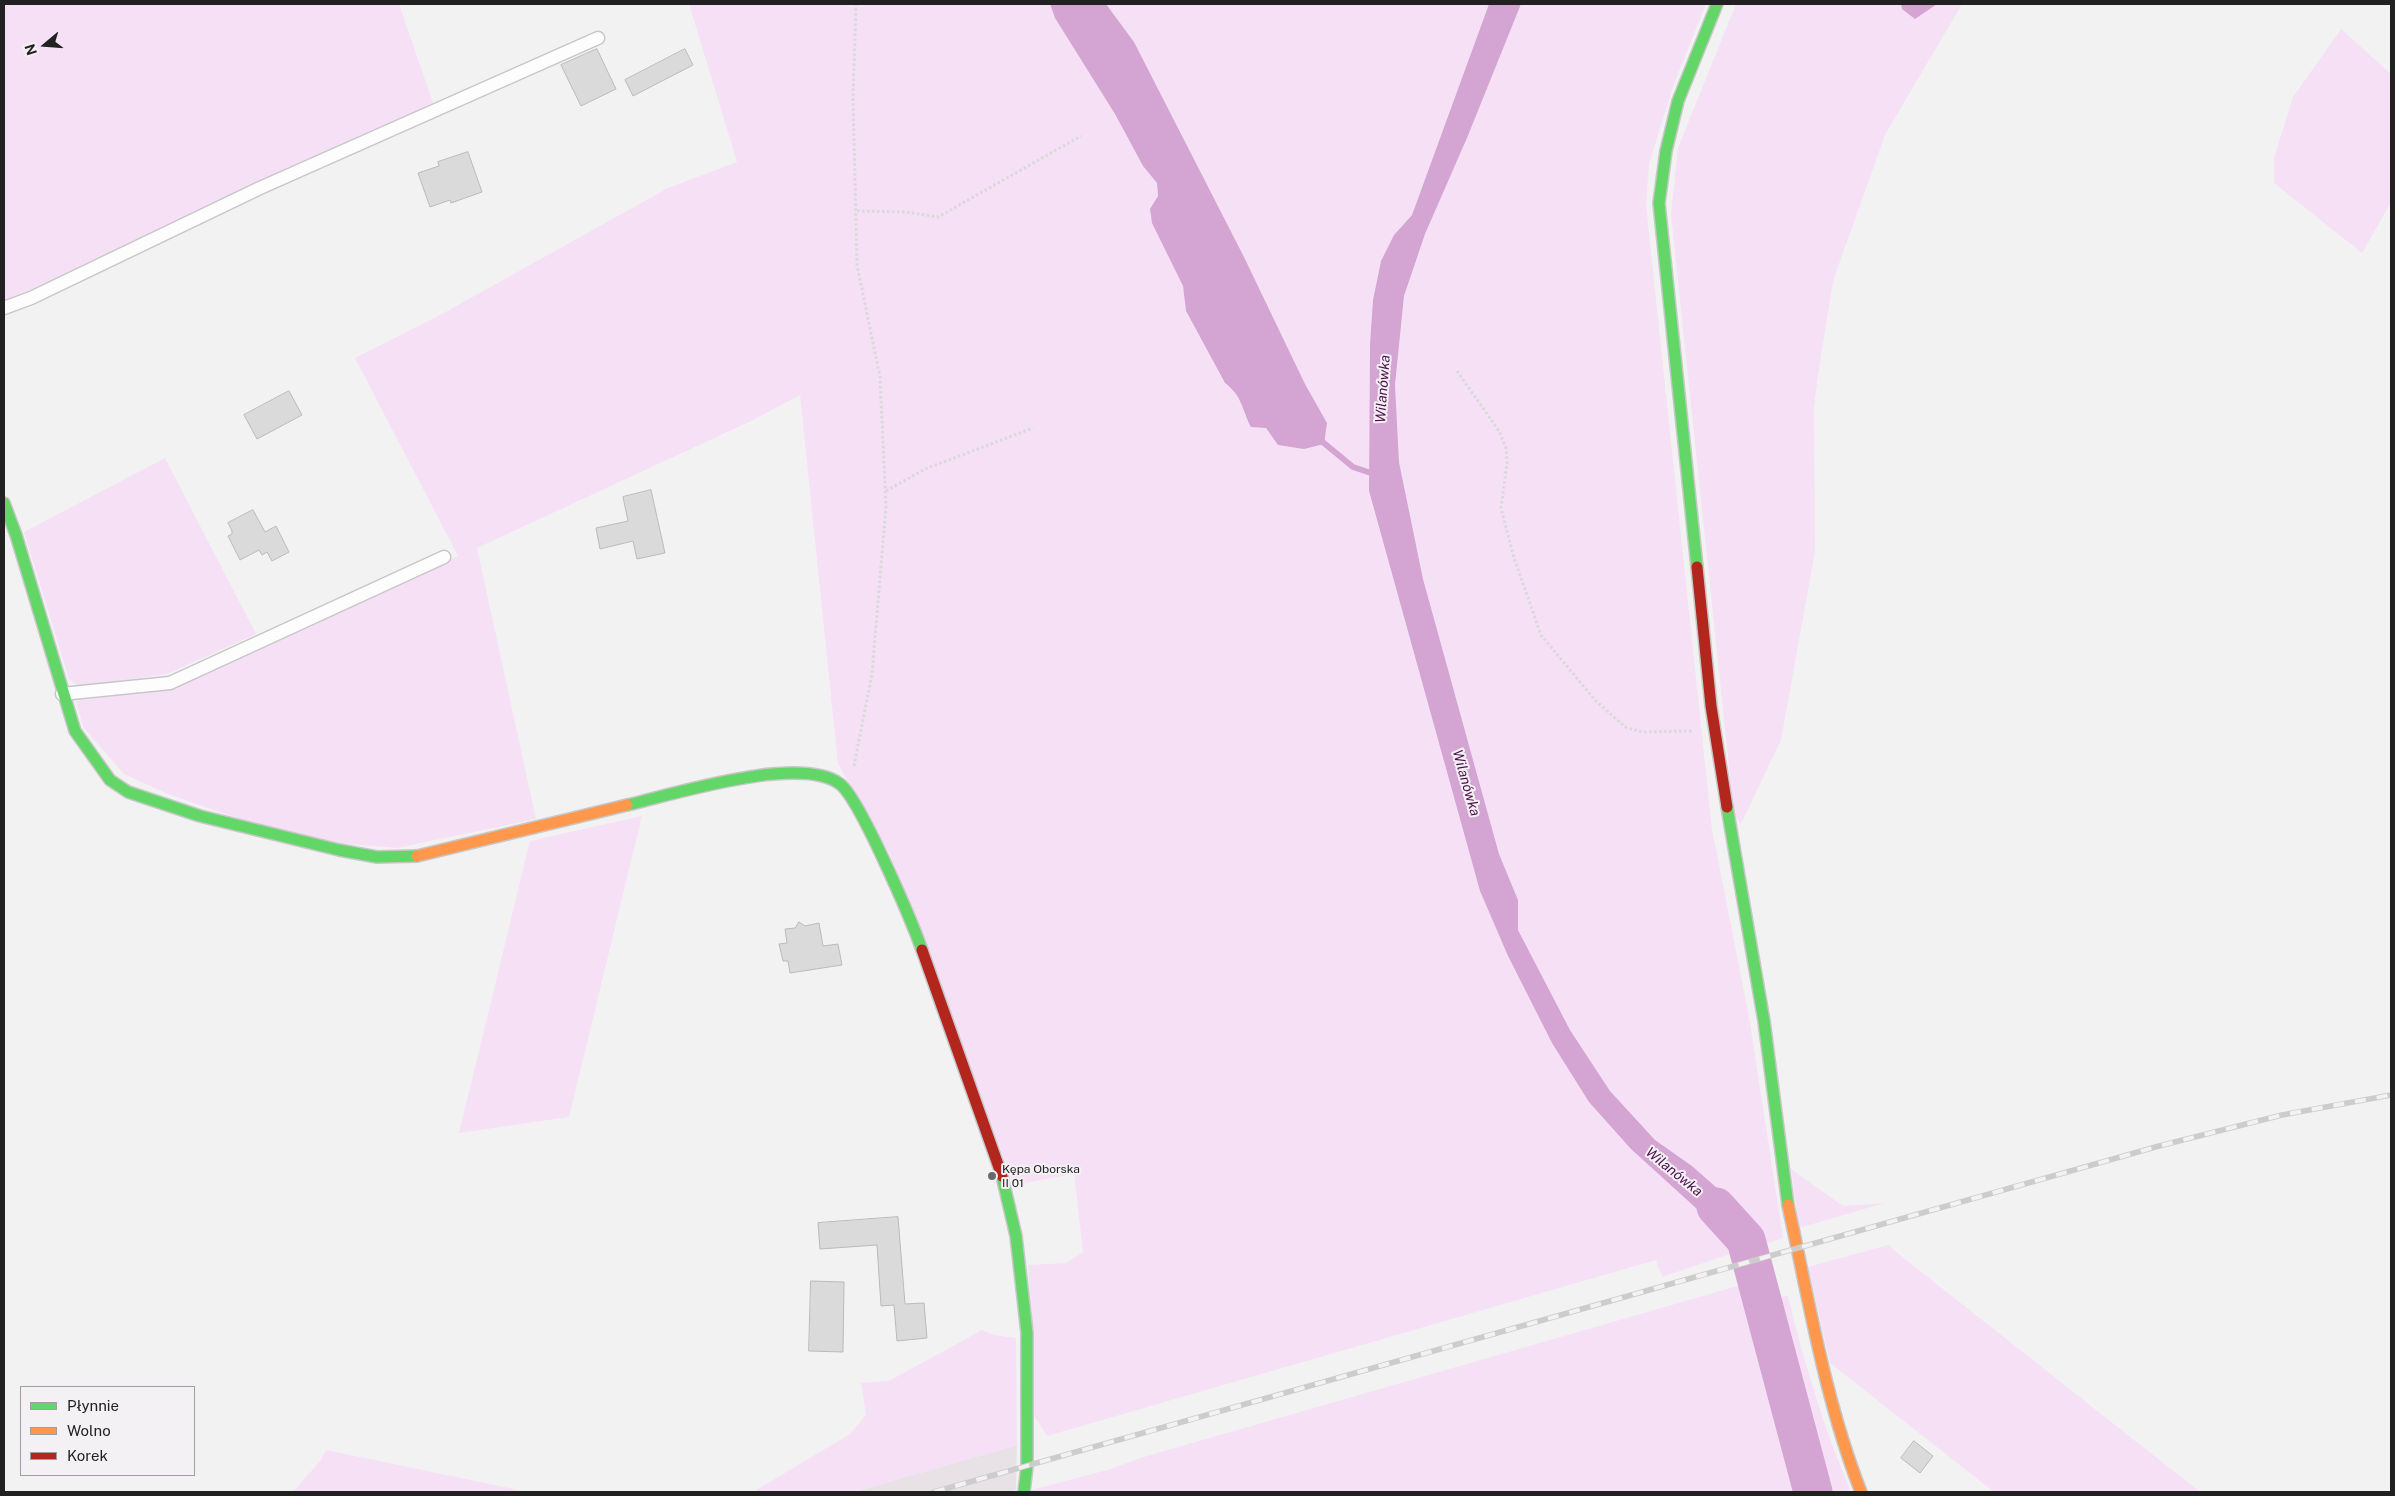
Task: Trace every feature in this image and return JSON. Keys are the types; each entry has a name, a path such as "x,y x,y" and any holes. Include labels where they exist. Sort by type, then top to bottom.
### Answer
{"street":[{"path":"1717,4 1678,101 1666,151 1659,203 1715,732 1738,879 1761,1002 1785,1192 1795,1249 1822,1364 1844,1448 1861,1492"},
{"path":"4,503 16,535 62,694 75,731 110,780 128,792 200,816 339,850 377,857 414,857 672,794 772,773 804,772 818,774 840,784 849,793 874,841 921,947 1002,1174 1016,1236 1027,1333 1026,1466 1024,1492"}],"lane":[{"path":"4,308 40,294 260,188 598,38"},
{"path":"4,541 16,535"},
{"path":"62,694 170,683 444,557"}],"path":[{"path":"849,793 872,674 886,506 880,377 857,265 854,98 856,4"},
{"path":"857,212 906,212 938,217 1081,136"},
{"path":"1457,370 1499,431 1506,448 1507,463 1501,508 1520,577 1541,635 1594,700 1625,728 1642,732 1715,732"},
{"path":"886,491 925,469 1032,428"}],"shaded area":[{"path":"4,4 399,4 433,103 4,302"},
{"path":"689,4 1050,4 1055,18 1115,114 1143,166 1157,183 1158,196 1150,209 1183,286 1186,312 1225,383 1238,398 1245,416 1327,423 1305,384 1244,257 1134,42 1106,4 1489,4 1412,215 1394,235 1381,261 1373,300 1370,344 1369,492 1480,891 1508,956 1552,1043 1631,1149 1742,1250 1662,1277 1656,1260 1047,1436 1033,1414 1028,1265 1066,1263 1083,1252 1074,1174 1014,1185 890,855 838,764 800,395 751,421 477,548 536,819 397,848 300,840 168,794 124,774 83,727 76,701 173,688 458,556 355,358 442,314 668,188 737,162"},
{"path":"1521,4 1706,4 1674,84 1649,164 1646,205 1712,829 1749,1017 1783,1238 1757,1247 1733,1202 1692,1166 1655,1140 1610,1091 1570,1030 1518,930 1518,900 1499,854 1423,579 1399,462 1395,385 1404,296 1425,234 1467,138"},
{"path":"1736,4 1962,4 1885,135 1833,281 1814,408 1815,552 1781,740 1741,824 1734,815 1671,214 1678,148"},
{"path":"2341,29 2391,74 2391,202 2362,253 2274,183 2274,158 2293,97"},
{"path":"165,458 256,634 167,674 79,687 69,679 24,532"},
{"path":"642,816 569,1117 459,1133 530,841"},
{"path":"1791,1169 1843,1206 1885,1203 1799,1228"},
{"path":"1888,1245 2200,1492 1994,1492 1830,1363 1808,1267"},
{"path":"1762,1279 1769,1298 1788,1296 1815,1396 1851,1492 1032,1492 1031,1490 1111,1469 1140,1458"},
{"path":"982,1330 994,1335 1016,1338 1017,1445 853,1492 753,1492 850,1434 866,1415 861,1383 889,1381"},
{"path":"1017,1445 1016,1490 1009,1492 853,1492"},
{"path":"326,1450 528,1492 293,1492 320,1461"}],"water":[{"path":"1050,4 1106,4 1134,42 1244,257 1305,384 1327,423 1324,444 1304,449 1278,445 1266,428 1251,427 1238,398 1225,383 1186,311 1183,286 1152,223 1150,209 1158,196 1157,183 1143,166 1115,114 1055,18"},
{"path":"1489,4 1521,4 1467,138 1425,234 1404,296 1395,385 1399,462 1423,579 1499,854 1518,900 1518,930 1570,1030 1610,1091 1655,1140 1692,1166 1733,1202 1757,1247 1742,1250 1631,1149 1589,1102 1552,1043 1508,956 1480,891 1369,491 1370,344 1373,300 1381,261 1394,235 1412,215"},
{"path":"1901,4 1937,4 1915,19 1902,9"}],"building":[{"path":"597,49 616,89 581,106 561,65"},
{"path":"685,49 693,65 633,96 625,80"},
{"path":"468,152 482,192 451,203 450,200 430,207 418,173 439,166 438,162"},
{"path":"289,391 302,415 257,439 244,415"},
{"path":"651,490 665,553 637,559 633,541 600,549 596,528 628,521 623,497"},
{"path":"253,510 265,532 276,526 289,552 272,561 267,552 262,555 259,550 240,560 228,536 232,534 232,531 228,523"},
{"path":"799,922 805,926 819,923 823,946 838,944 842,965 790,973 788,961 783,961 779,944 787,943 785,929 795,928"},
{"path":"898,1217 905,1304 924,1303 927,1338 897,1341 894,1305 881,1306 877,1245 820,1249 818,1223"},
{"path":"811,1281 844,1282 843,1352 809,1351"},
{"path":"1914,1441 1933,1456 1920,1473 1901,1458"}],"waterway":[{"path":"1319,439 1353,467 1377,475"},
{"name":"Wilanówka","path":"1716,1207 1746,1240 1813,1492"}],"railway":[{"path":"934,1492 2159,1146 2282,1115 2391,1095"}],"traffic: fast":[{"path":"1697,567 1659,203 1666,151 1678,101 1717,4"},
{"path":"4,503 16,535 75,731 110,780 128,792 200,816 339,850 377,857 417,856"},
{"path":"627,805 736,779 768,775 797,773 821,776 840,784 849,794 872,836 908,914 922,950"},
{"path":"1727,807 1764,1021 1788,1205"},
{"path":"1002,1176 1016,1236 1027,1333 1027,1466 1024,1492"}],"traffic: slow":[{"path":"417,856 627,805"},
{"path":"1788,1205 1811,1314 1837,1422 1861,1492"}],"traffic: jam":[{"path":"1697,567 1711,706 1727,807"},
{"path":"922,950 1002,1176"}],"place":[{"name":"Kępa Oborska II 01","path":"992,1176"}]}
